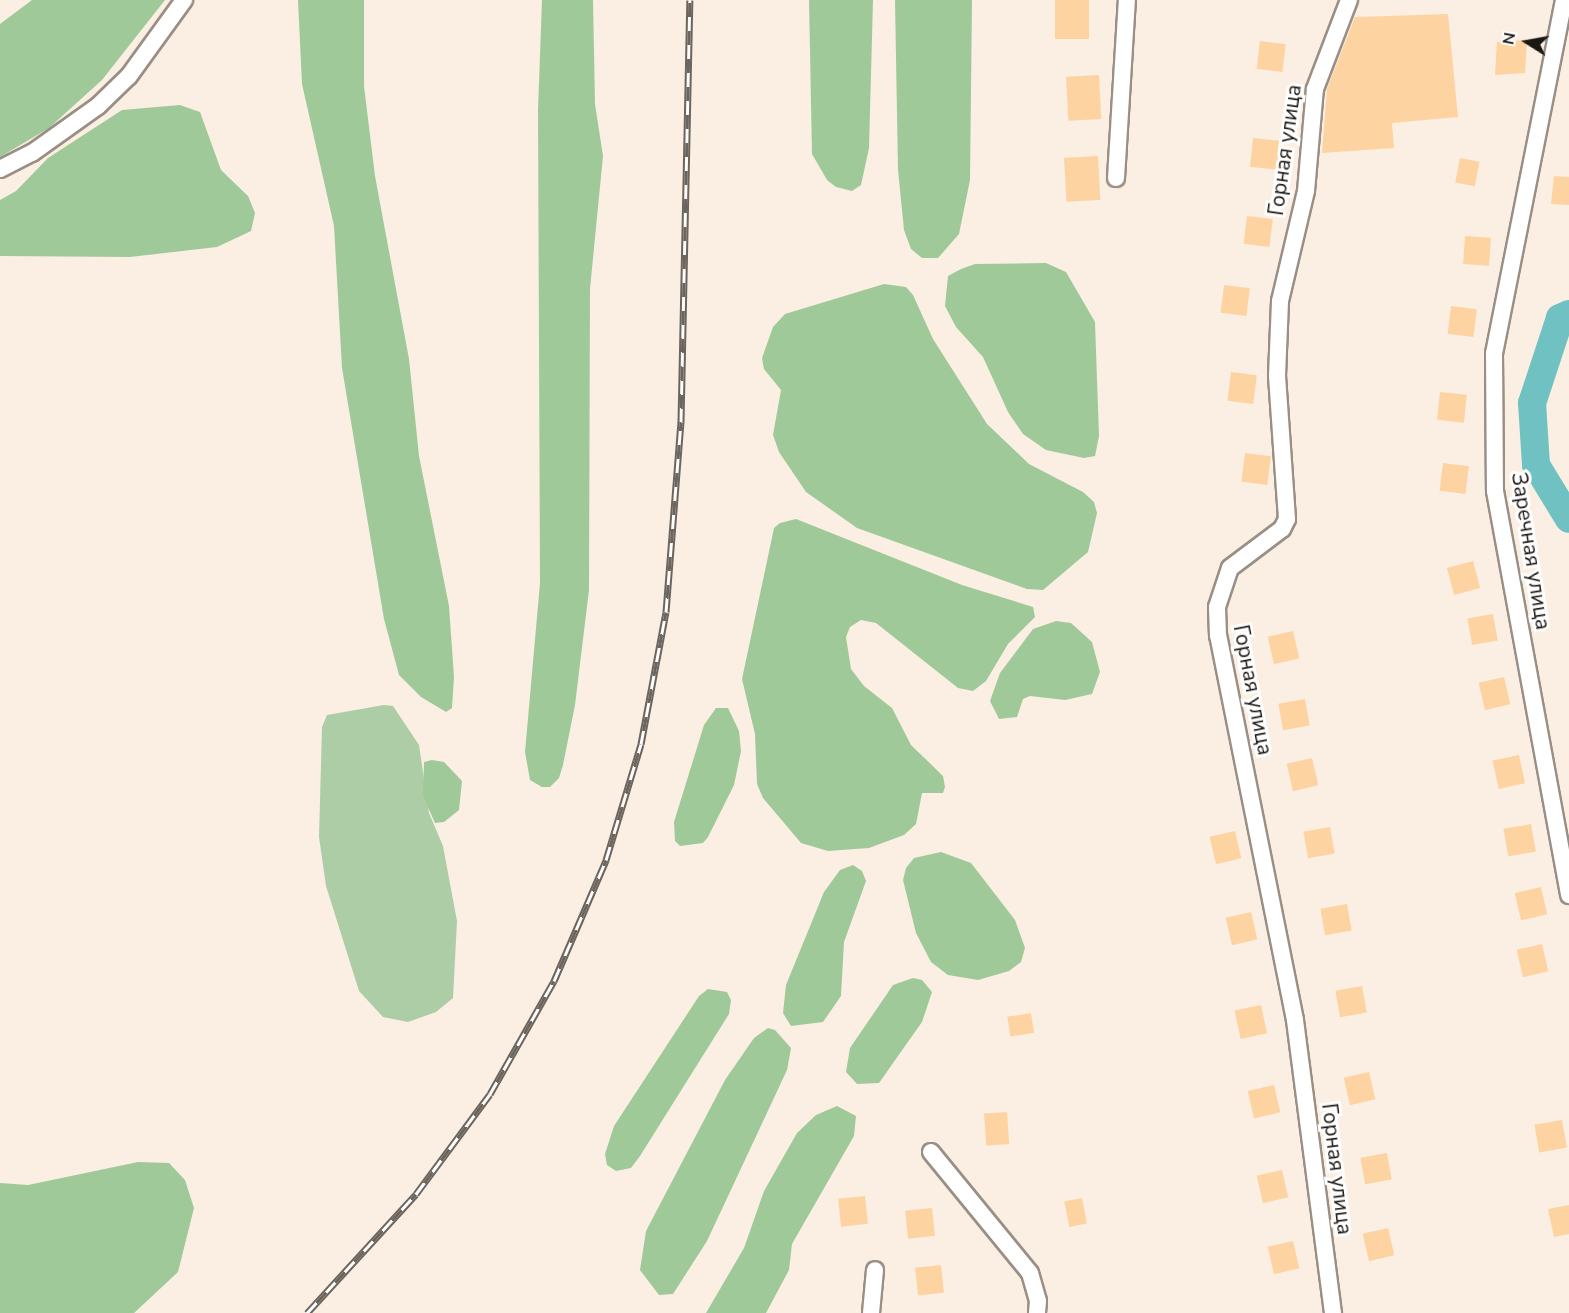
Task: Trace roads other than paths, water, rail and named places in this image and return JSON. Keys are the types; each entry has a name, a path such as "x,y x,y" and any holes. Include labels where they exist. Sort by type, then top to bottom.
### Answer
{"street":[{"path":"0,170 32,153 98,106 137,67 184,0"},
{"path":"1116,178 1127,0"},
{"name":"Горная улица","path":"1333,1313 1295,1020 1217,616 1220,592 1230,568 1282,529 1287,519 1277,376 1280,301 1306,191 1315,89 1348,0"},
{"name":"Заречная улица","path":"1564,0 1494,352 1495,479 1569,895"},
{"path":"931,1152 1030,1273 1038,1301 1037,1313"},
{"path":"871,1313 875,1270"}],"waterway":[{"path":"1569,314 1560,318 1532,403 1536,465 1569,519"}],"railway":[{"path":"307,1313 416,1194 490,1094 554,981 606,860 641,744 666,612 681,422 690,0"}]}
